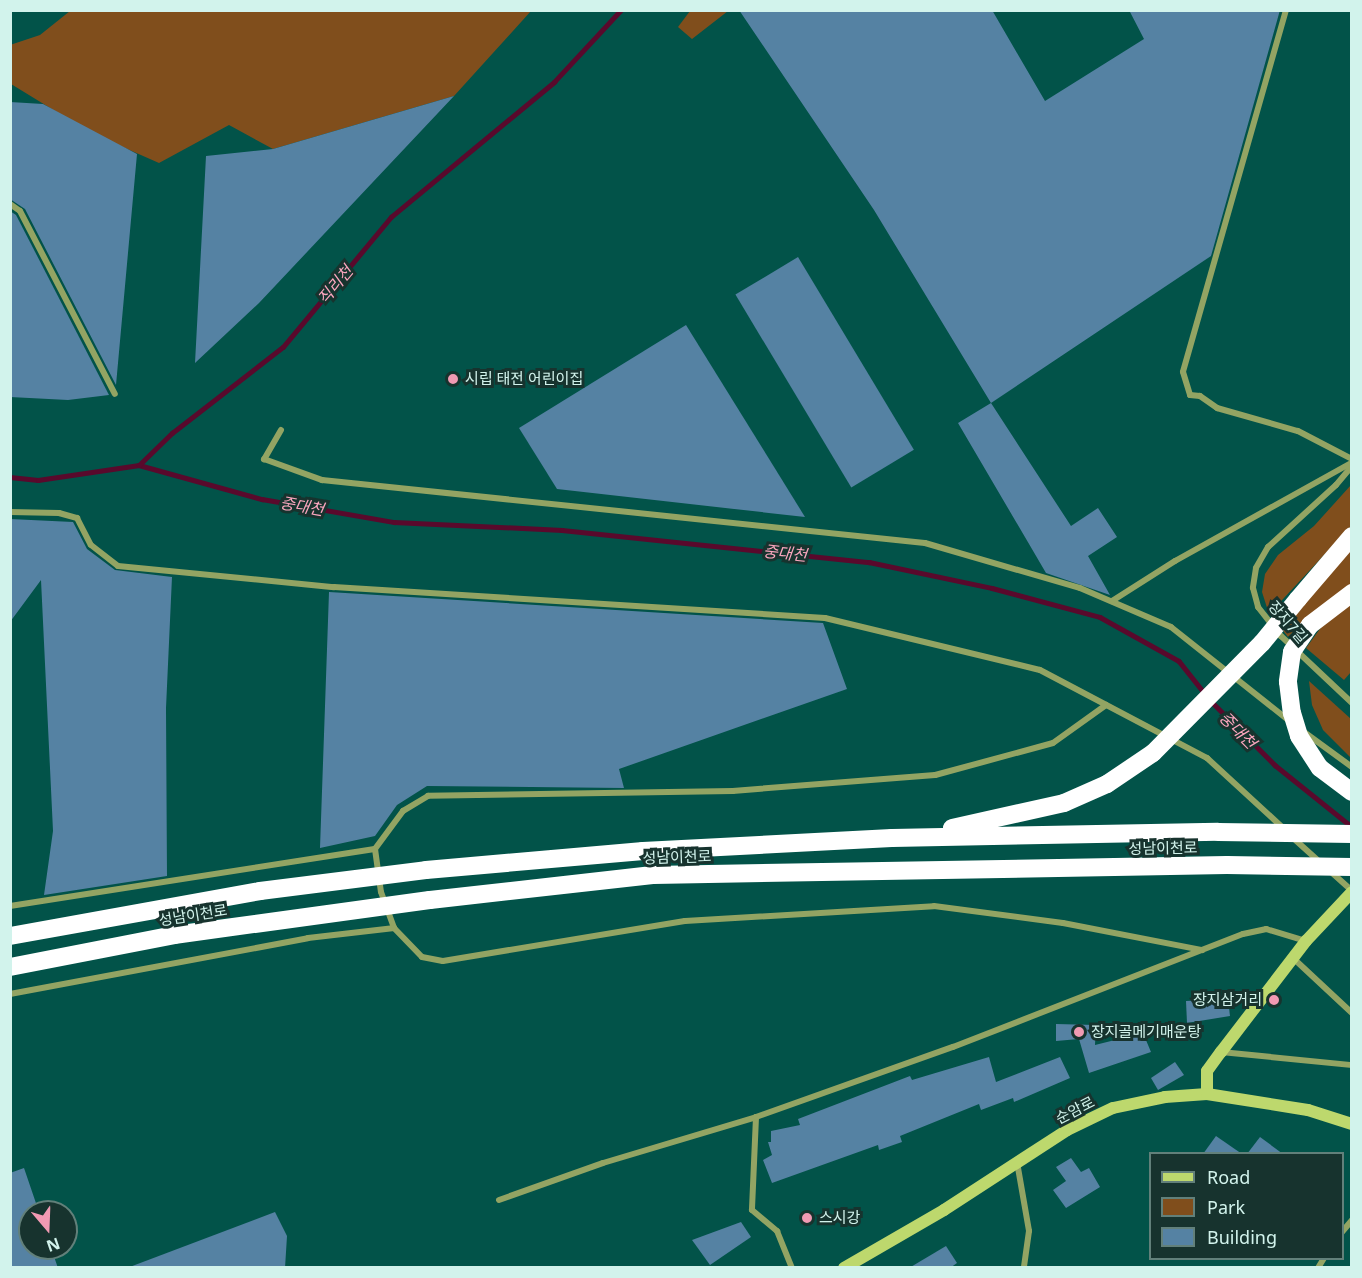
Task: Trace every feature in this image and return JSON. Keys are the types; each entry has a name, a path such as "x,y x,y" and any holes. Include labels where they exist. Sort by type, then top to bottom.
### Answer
{"highway":[{"path":"892,838 1010,818 1064,804 1107,784 1152,753 1262,643 1352,536"},
{"path":"1352,593 1310,625 1292,652 1288,682 1292,713 1299,736 1320,768 1352,792"},
{"name":"성남이천로","path":"10,936 249,892 426,870 643,852 920,837 1218,832 1352,834"},
{"name":"성남이천로","path":"10,967 174,935 430,900 652,875 930,867 1227,865 1352,867"}],"street":[{"path":"1286,10 1182,372 1190,395 1200,396 1217,408 1298,431 1352,462"},
{"path":"10,204 20,211 115,394"},
{"path":"280,430 264,459 322,480 925,543 1080,588 1172,627 1264,704 1352,767"},
{"path":"1112,601 1175,561 1352,462"},
{"name":"장지7길","path":"1352,462 1336,485 1268,547 1256,568 1253,588 1258,607 1281,636 1352,703"},
{"path":"10,512 59,513 77,518 91,545 118,566 334,587 825,618 1040,670 1207,758 1352,892 1306,941 1207,1071 1207,1094"},
{"path":"10,906 375,849 404,811 428,796 733,791 935,775 1053,743 1106,705"},
{"path":"375,849 381,892 394,928 422,957 443,961 685,921 934,906 1063,923 1202,950"},
{"path":"10,994 308,938 394,928"},
{"path":"499,1200 603,1163 756,1117 963,1043 1202,950 1266,929 1306,941"},
{"path":"1293,958 1352,1013"},
{"path":"1221,1052 1352,1065"},
{"name":"순암로","path":"844,1268 944,1210 1017,1161 1113,1108 1165,1096 1207,1094 1308,1110 1352,1124"},
{"path":"756,1117 752,1210 777,1231 792,1268"},
{"path":"1017,1161 1029,1231 1024,1268"}],"green space":[{"path":"70,11 531,11 454,96 273,149 229,125 159,163 91,133 11,84 10,45 40,35"},
{"path":"690,11 728,11 692,39 678,27"},
{"path":"1351,485 1351,526 1269,614 1262,592 1265,574 1278,555 1314,526"},
{"path":"1351,548 1351,586 1304,621 1288,637 1281,628"},
{"path":"1351,603 1351,672 1344,680 1306,648 1322,626"},
{"path":"1309,681 1351,719 1351,758 1323,730 1312,705"}],"building":[{"path":"739,10 992,10 1045,101 1144,39 1129,10 1280,10 1211,256 991,403 874,210"},
{"path":"454,96 259,303 195,363 206,156 273,149"},
{"path":"10,102 43,104 137,154 116,385 25,209 10,199"},
{"path":"10,211 16,215 109,395 68,400 10,397"},
{"path":"798,257 914,450 851,487 735,295"},
{"path":"686,325 805,517 557,489 519,428"},
{"path":"991,403 1071,526 1098,508 1117,537 1088,556 1110,595 1046,573 958,423"},
{"path":"10,519 73,522 87,549 115,570 172,577 166,708 167,876 44,895 53,831 41,580 10,622"},
{"path":"329,592 823,623 847,689 619,769 624,788 427,786 397,805 375,836 320,848"},
{"path":"1228,999 1230,1016 1187,1023 1186,1001"},
{"path":"1056,1024 1096,1025 1095,1045 1143,1033 1151,1052 1089,1073 1079,1039 1056,1041"},
{"path":"989,1057 996,1082 1060,1057 1070,1078 1014,1102 1013,1098 981,1110 979,1104 900,1136 902,1142 879,1150 878,1145 772,1183 763,1160 772,1155 768,1142 771,1142 771,1131 800,1125 798,1119 910,1076 912,1080"},
{"path":"1175,1062 1184,1075 1158,1090 1151,1078"},
{"path":"1216,1136 1239,1152 1204,1152"},
{"path":"1260,1137 1280,1152 1249,1152"},
{"path":"1071,1158 1081,1172 1089,1168 1100,1187 1066,1208 1053,1190 1066,1181 1056,1167"},
{"path":"24,1168 35,1200 18,1200 18,1260 55,1260 58,1268 10,1268 10,1173"},
{"path":"275,1212 287,1236 285,1268 127,1268"},
{"path":"741,1222 751,1237 710,1265 692,1240"},
{"path":"946,1246 957,1263 950,1268 909,1268"}],"waterway":[{"name":"직리천","path":"10,477 38,480 139,465 172,433 283,347 391,217 554,82 621,10"},
{"name":"중대천","path":"139,465 262,499 394,522 562,530 869,562 992,588 1100,617 1179,661 1206,695"},
{"name":"중대천","path":"1211,701 1275,765 1352,827"}],"place":[{"name":"시립 태전 어린이집","path":"453,379"},
{"name":"장지삼거리","path":"1274,1000"},
{"name":"장지골메기매운탕","path":"1079,1032"},
{"name":"스시강","path":"807,1218"}]}
